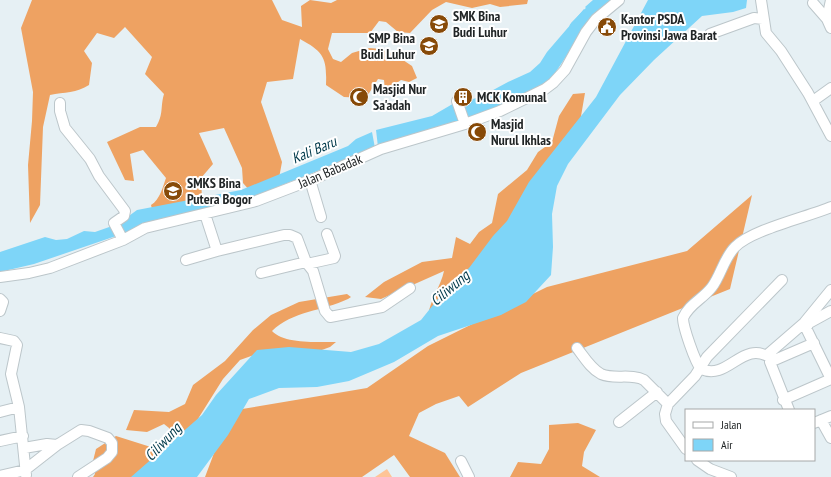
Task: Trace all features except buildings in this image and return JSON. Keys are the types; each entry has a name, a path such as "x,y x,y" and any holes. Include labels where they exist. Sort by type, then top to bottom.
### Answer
{"street":[{"name":"Jalan Babadak","path":"0,277 29,273 50,268 121,236 145,228 256,201 310,180 381,149 465,123 524,100 553,83 565,70 586,32 596,19 619,0"},
{"path":"761,0 766,33 784,55 813,101 831,136"},
{"path":"829,24 830,0"},
{"path":"814,3 829,24"},
{"path":"710,34 754,18 759,17 763,19"},
{"path":"813,101 831,88"},
{"path":"457,100 465,123"},
{"path":"60,103 60,111 65,128 90,159 99,176 125,211 124,216 114,223 121,236"},
{"path":"310,180 321,216"},
{"path":"788,409 765,352 751,352 717,371 701,369 696,361 685,330 683,318 694,303 712,287 734,248 751,236 831,207"},
{"path":"205,214 217,251"},
{"path":"261,273 334,258 335,256 327,234"},
{"path":"186,260 217,251 290,235 297,238 300,242 307,263 313,271 325,311 330,317 382,307 410,288"},
{"path":"685,448 666,421 665,414 668,404 701,369 707,357 782,280"},
{"path":"768,358 804,323 831,290"},
{"path":"0,299 3,304 0,311"},
{"path":"783,400 831,379 807,331 807,325 831,311"},
{"path":"0,338 14,341 17,345 11,374 19,406 26,474"},
{"path":"768,358 814,343"},
{"path":"577,348 600,373 609,376 640,378 657,392 668,404"},
{"path":"619,422 657,392"},
{"path":"0,412 19,406"},
{"path":"822,420 831,438"},
{"path":"0,476 26,474 57,445 81,430 89,431 108,438 112,443 112,452 107,458 78,477"},
{"path":"0,441 23,436"},
{"path":"24,448 47,444 57,445"},
{"path":"461,461 469,477"},
{"path":"698,461 710,469 731,477"}],"shaded area":[{"path":"32,0 272,0 282,20 302,27 301,6 310,0 331,3 337,0 528,0 527,4 500,7 490,4 472,8 446,2 432,10 410,33 398,32 386,22 379,21 370,33 332,33 328,49 333,59 341,62 352,53 369,48 381,49 394,54 412,66 417,78 409,82 401,80 385,91 384,80 378,79 366,98 344,97 326,85 325,62 319,52 300,39 293,79 267,82 261,102 282,162 279,178 250,191 243,183 242,168 224,128 199,133 213,164 201,178 202,199 152,209 151,205 157,200 166,178 143,150 130,154 134,181 125,180 107,142 140,127 156,127 161,114 164,94 145,74 152,57 125,27 114,38 97,33 84,51 92,63 89,85 75,91 50,95 43,127 40,205 30,223 28,165 33,92 21,28"},
{"path":"585,93 580,122 511,227 428,316 444,271 381,299 365,297 384,282 422,262 452,258 456,237 470,244 479,232 492,223 498,194 527,170 538,152 552,142 559,116 573,94"},
{"path":"752,195 730,289 521,373 468,407 459,396 436,404 419,413 409,436 445,453 460,477 410,477 394,455 362,477 205,477 230,411 367,388 428,346 547,287 687,251"},
{"path":"347,294 351,297 338,303 298,315 280,324 272,331 277,335 293,340 336,342 330,347 319,351 265,351 240,360 223,379 196,422 163,456 132,477 93,477 95,474 93,461 96,449 116,436 154,448 169,433 169,428 164,424 147,432 126,430 134,410 169,412 185,404 193,385 225,361 253,330 271,315 299,302"},
{"path":"578,423 596,430 584,452 582,466 600,477 510,477 518,462 541,464 549,449 549,425"},
{"path":"387,469 392,477 375,477"}],"water":[{"path":"593,0 617,0 594,16 585,7"},
{"name":"Ciliwung","path":"648,0 747,0 746,8 733,12 702,16 654,60 620,95 568,164 557,186 552,214 553,247 551,275 526,302 501,315 438,336 394,362 349,381 317,387 279,388 249,399 228,435 197,477 131,477 202,415 216,395 257,350 289,347 351,352 379,344 421,320 449,285 469,268 493,236 507,221 529,182 596,97"},
{"path":"584,9 592,18 553,76 534,94 491,112 483,112 467,120 461,103 482,96 530,72 540,63 547,52"},
{"path":"456,102 463,121 378,147 376,130 432,116"},
{"path":"372,132 375,148 247,199 161,221 123,234 118,224 137,210 241,190 348,146 356,139"},
{"path":"115,225 119,235 34,264 0,272 0,252 45,237 56,240 67,239 84,231 95,232"}],"waterway":[{"name":"Kali Baru","path":"576,27 603,0"}],"place":[{"name":"SMK Bina Budi Luhur","path":"439,24"},
{"name":"Kantor PSDA Provinsi Jawa Barat","path":"607,27"},
{"name":"SMP Bina Budi Luhur","path":"429,46"},
{"name":"Masjid Nur Sa'adah","path":"359,97"},
{"name":"MCK Komunal","path":"463,97"},
{"name":"Masjid Nurul Ikhlas","path":"477,132"},
{"name":"SMKS Bina Putera Bogor","path":"173,191"}]}
